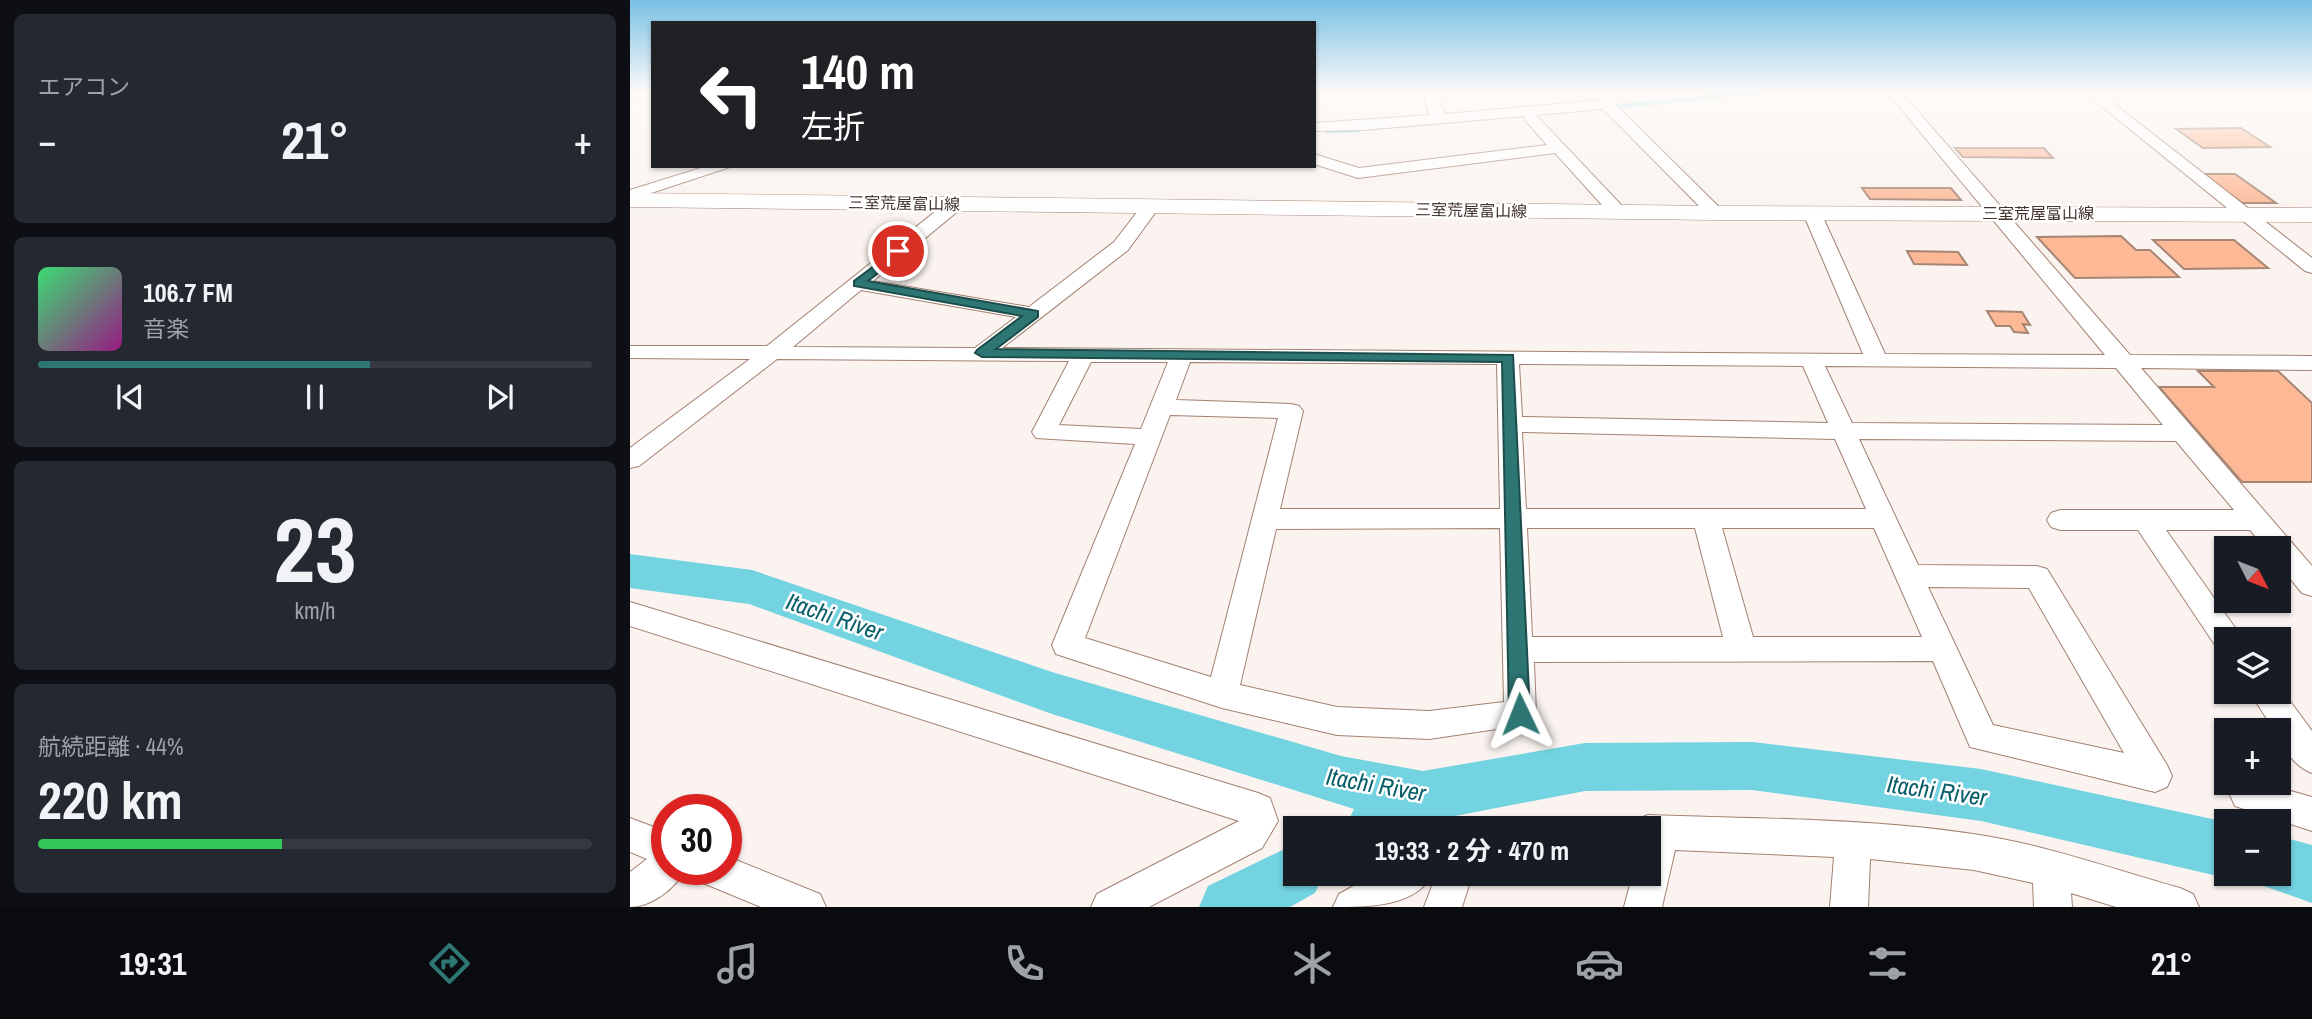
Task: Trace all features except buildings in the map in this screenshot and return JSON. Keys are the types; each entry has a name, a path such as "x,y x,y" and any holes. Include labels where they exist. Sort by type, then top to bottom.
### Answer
{"main road":[{"name":"三室荒屋富山線","path":"630,198 1716,213 2312,215"}],"street":[{"path":"1546,134 1618,212"},
{"path":"1645,134 1716,213"},
{"path":"1930,134 2312,585"},
{"path":"2145,134 2312,267"},
{"path":"1316,160 1358,173 1559,148"},
{"path":"630,198 719,168"},
{"path":"630,460 772,353 957,203"},
{"path":"982,353 1121,246 1151,206"},
{"path":"1812,213 1877,360"},
{"path":"858,284 1034,314"},
{"path":"630,352 2312,363"},
{"path":"1084,354 1044,432 1150,437"},
{"path":"1182,355 1067,645 1222,694 1337,721 1429,725 1498,719 1520,714 1508,358"},
{"path":"1811,360 1908,576 1982,737 2155,776 2037,576 1908,576"},
{"path":"1162,407 1291,411 1222,694"},
{"path":"1510,425 2184,433"},
{"path":"1706,518 1741,649"},
{"path":"1266,519 1883,518"},
{"path":"2060,520 2257,520"},
{"path":"2145,520 2220,627"},
{"path":"630,614 1258,810 1261,815 1259,827 1249,836 1110,907"},
{"path":"1517,650 1942,649"},
{"path":"2274,704 2312,758"},
{"path":"2250,795 2312,814"},
{"path":"1661,832 1853,840 1974,852 2049,869 2179,907"},
{"path":"630,835 651,844"},
{"path":"1849,907 1853,840"},
{"path":"2049,869 2053,907"},
{"path":"630,895 651,879"},
{"path":"742,881 807,907"},
{"path":"1352,907 1391,886"},
{"path":"1443,907 1450,886"},
{"path":"1643,907 1646,886"}],"waterway":[{"name":"Itachi River","path":"630,571 752,587 1052,693 1341,781 1423,797"},
{"name":"Itachi River","path":"1423,797 1585,767 1752,766 1981,795 2214,847"},
{"path":"1392,816 1423,797"},
{"name":"Itachi River","path":"2291,868 2312,874"},
{"path":"1229,907 1283,879"}],"route":[{"path":"898,251 858,284 1034,314 982,353 1508,358 1520,714"}]}
